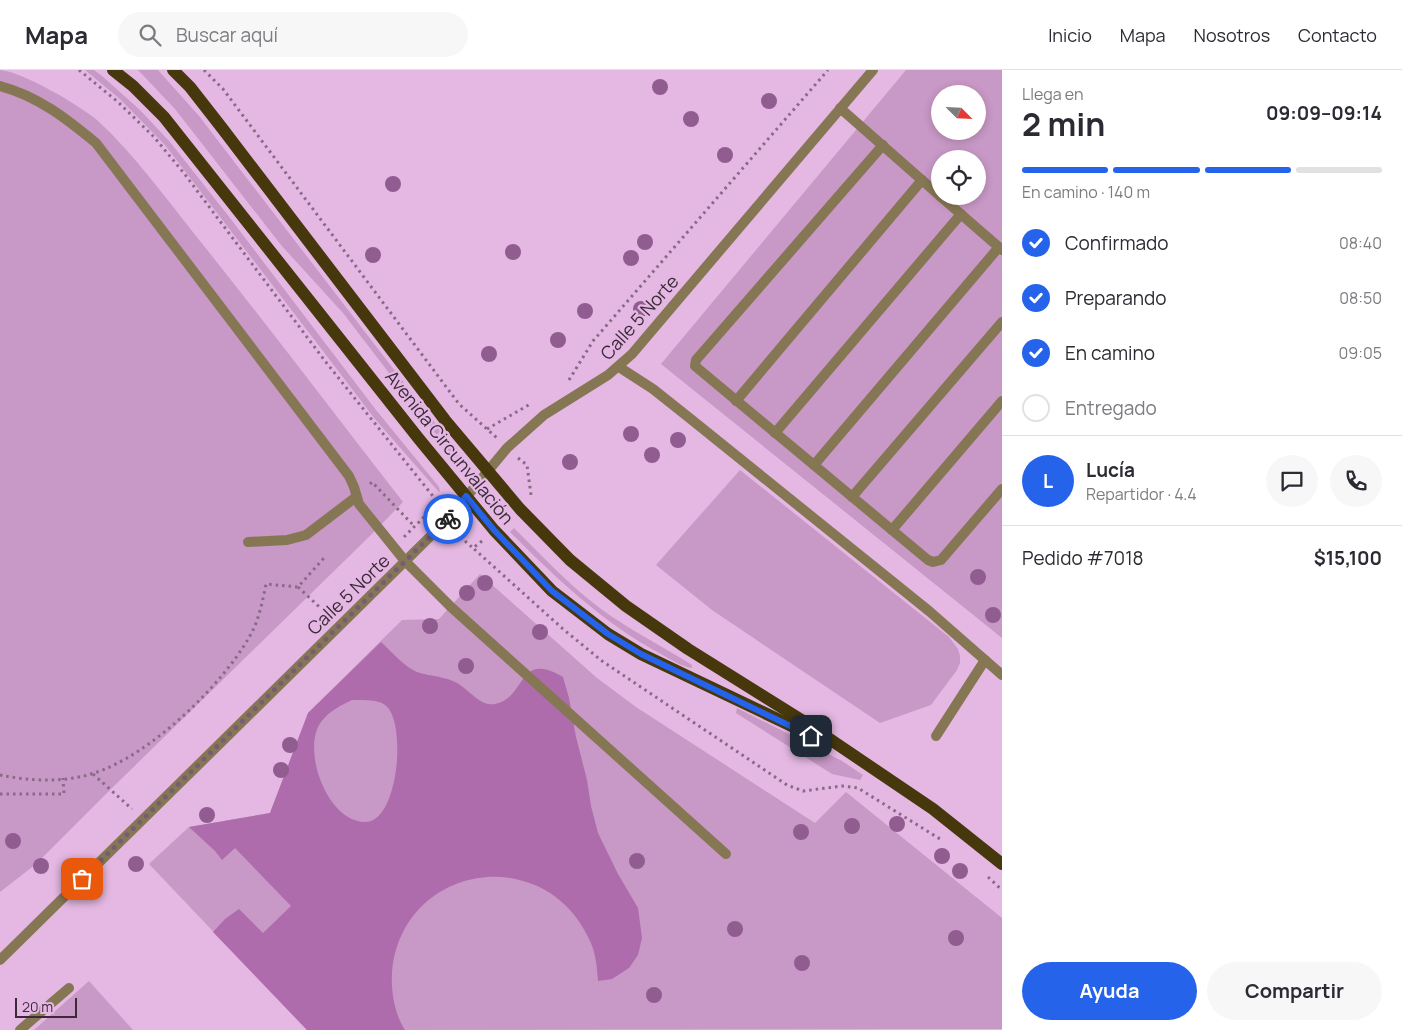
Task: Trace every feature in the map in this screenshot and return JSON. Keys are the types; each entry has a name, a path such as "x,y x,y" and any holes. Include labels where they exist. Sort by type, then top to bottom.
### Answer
{"main road":[{"name":"Avenida Circunvalación","path":"113,70 133,86 164,117 419,439 494,530 552,591 625,645 641,654 770,717 840,748"},
{"name":"Avenida Circunvalación","path":"173,70 190,87 222,128 445,420 520,509 577,566 626,606 688,649 800,720 933,810 1002,864"}],"street":[{"name":"Calle 5 Norte","path":"0,960 449,518 507,448 550,411 608,375 632,354 873,70"},
{"path":"0,86 38,101 64,116 96,143 349,476 359,504 405,561 451,607 726,854"},
{"path":"840,108 931,188"},
{"path":"883,145 695,362 695,366 928,560 937,562 941,560 1002,489"},
{"path":"736,401 922,180"},
{"path":"814,465 1000,249 950,205"},
{"path":"775,432 961,214"},
{"path":"852,497 1002,322"},
{"path":"619,366 680,410 928,611 1002,675"},
{"path":"892,530 1002,401"},
{"path":"248,542 286,540 306,535 356,497"},
{"path":"936,736 985,660"},
{"path":"20,1030 69,988"}],"path":[{"path":"79,70 136,118 183,172 325,362 439,502 466,542 563,629 602,662 787,785 803,792 842,786 858,788 946,844"},
{"path":"204,70 223,89 459,404 527,466 532,494 520,509"},
{"path":"566,382 570,379 593,341 828,70"},
{"path":"487,429 537,400"},
{"path":"356,497 372,482 414,526"},
{"path":"473,548 494,530"},
{"path":"298,587 324,558"},
{"path":"0,776 28,779 63,778 93,774 118,764 155,739 216,682 237,656 254,628 260,612 266,584 298,587 328,615"},
{"path":"93,774 132,810"},
{"path":"0,794 64,794 63,778"},
{"path":"985,875 1002,890"}],"shaded area":[{"path":"0,70 10,72 36,83 77,106 97,120 125,148 226,273 403,502 36,864 0,892"},
{"path":"85,70 94,70 102,76 140,110 170,142 376,410 439,487 440,492 375,419 165,145 120,99"},
{"path":"138,70 158,70 199,116 458,453 458,456 454,457 452,455 343,313 281,245 175,109"},
{"path":"906,70 1002,70 1002,638 661,364"},
{"path":"740,470 949,637 958,649 960,663 957,670 931,705 880,723 712,610 656,565"},
{"path":"514,528 589,600 623,624 692,665 692,668 676,662 640,642 600,614 563,583 510,532"},
{"path":"480,574 597,678 636,707 815,823 846,792 1002,918 1002,1029 307,1030 149,864 189,827 270,813 308,713 402,620 439,619"},
{"path":"381,642 413,670 451,680 462,686 480,701 490,704 505,700 530,672 537,669 548,670 563,677 598,833 618,874 638,908 642,938 638,955 629,968 612,979 598,981 596,961 590,941 569,909 542,888 511,878 478,878 447,888 421,907 402,935 392,972 392,987 396,1009 405,1030 307,1030 213,932 225,919 239,909 263,933 291,906 235,848 222,860 189,827 270,813 308,713","holes":["352,700 382,703 392,714 396,729 396,769 392,788 386,805 377,817 366,822 352,819 340,811 329,798 316,766 314,749 316,734 324,718"]},
{"path":"737,708 842,761 863,775 860,780 832,774 736,713"},
{"path":"89,981 133,1030 34,1030"}],"way so far":[{"path":"82,879 448,519"}],"route":[{"path":"448,519 466,496 494,530 552,591 608,634 641,654 811,736"}]}
